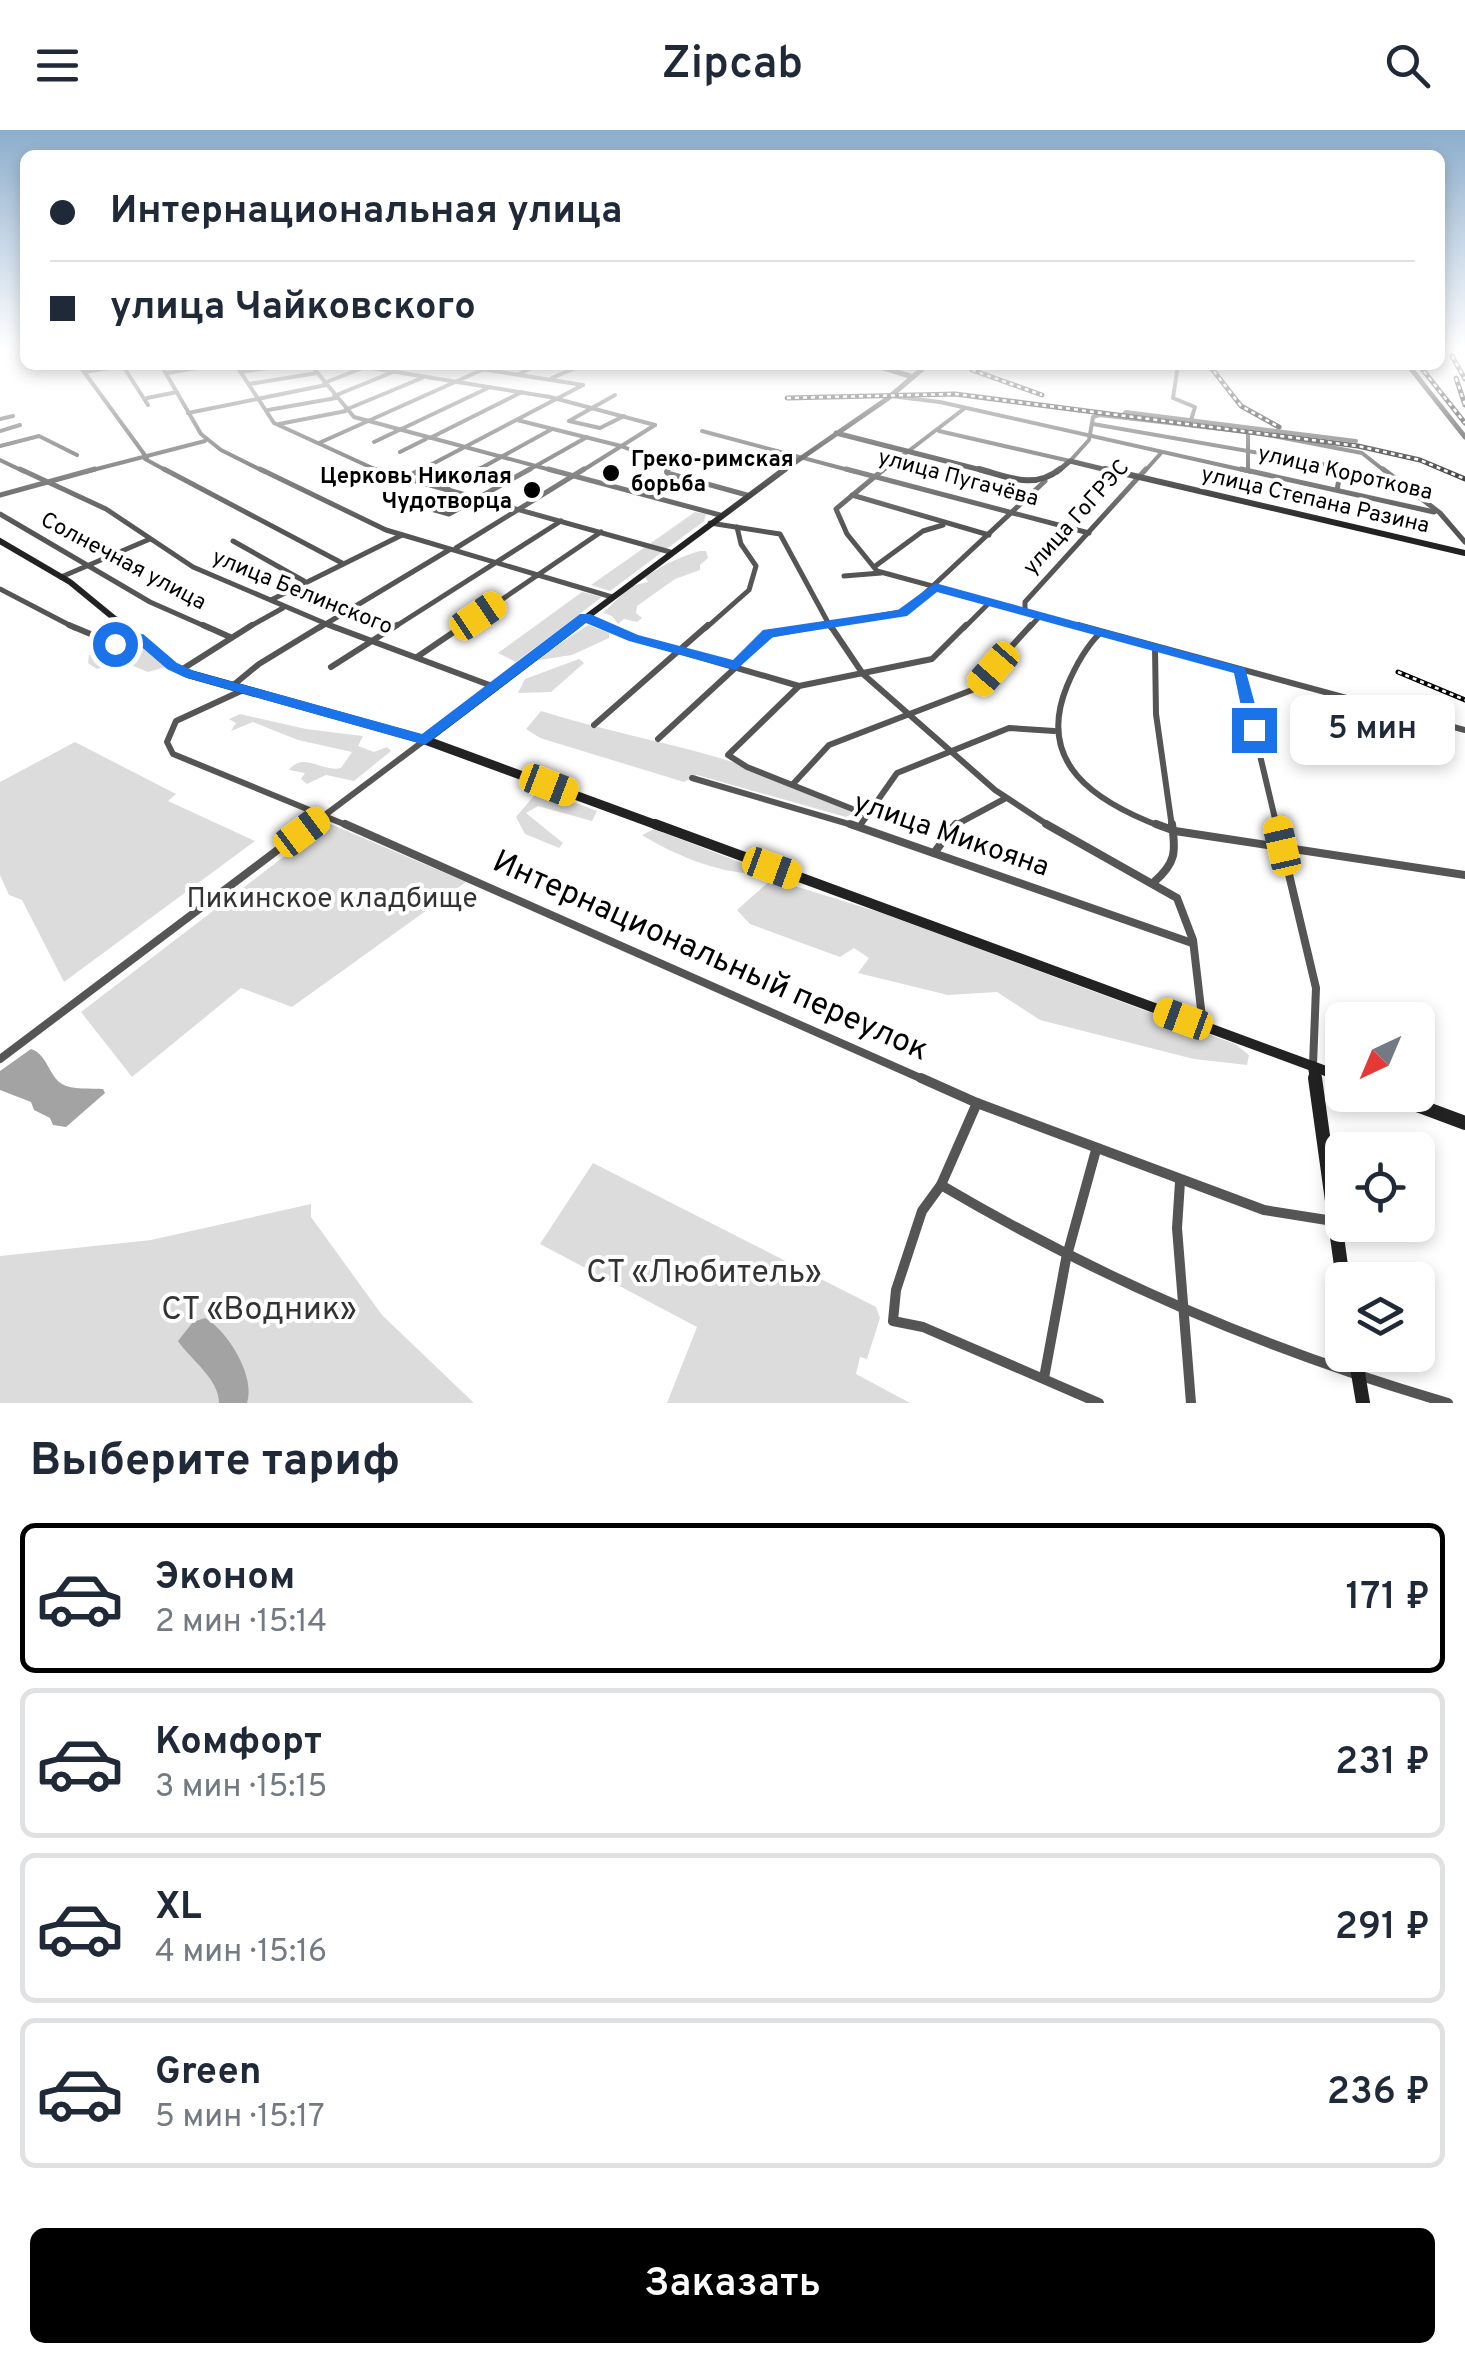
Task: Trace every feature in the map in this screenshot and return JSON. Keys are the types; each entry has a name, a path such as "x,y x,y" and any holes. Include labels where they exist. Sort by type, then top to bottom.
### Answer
{"main road":[{"path":"425,740 709,523 873,407"},
{"path":"1442,407 1465,437"},
{"path":"836,433 1031,482 1046,481 1070,461 1138,477"},
{"name":"улица Степана Разина","path":"1138,477 1465,552"},
{"path":"0,542 62,577 180,670 235,689 425,740 1325,1071"},
{"path":"1313,1066 1325,1151"},
{"path":"1435,1112 1465,1123"},
{"path":"1357,1372 1363,1403"}],"street":[{"path":"110,407 146,458 342,562"},
{"path":"185,407 205,440 348,513 402,535 612,597"},
{"path":"188,413 211,407"},
{"path":"265,407 278,424 374,470 670,552"},
{"path":"268,410 281,407"},
{"path":"343,407 367,422 720,515"},
{"path":"278,424 351,407"},
{"path":"318,443 399,407"},
{"path":"374,442 446,407"},
{"path":"400,452 491,407"},
{"path":"406,477 542,407"},
{"path":"591,407 569,420 598,428 626,415"},
{"path":"235,689 259,664 655,425 594,407"},
{"name":"улица Короткова","path":"961,407 1440,513"},
{"path":"1191,420 1195,407"},
{"path":"965,408 850,494 836,509 843,527 881,572 1465,730"},
{"path":"1122,416 1126,412 1356,440"},
{"path":"939,431 1070,461 1091,435 1097,415 1122,416 1356,451 1372,457 1440,513 1465,542"},
{"path":"0,419 13,416"},
{"path":"517,420 622,446 664,460 672,466 665,470 667,474 747,495"},
{"path":"1093,424 1339,467 1343,472 1337,490"},
{"path":"0,431 20,426"},
{"path":"443,488 552,428"},
{"name":"улица Пугачёва","path":"702,430 1088,533"},
{"path":"1248,433 1248,470"},
{"path":"0,446 36,436 77,455"},
{"path":"395,499 449,514 587,437"},
{"path":"0,495 205,440"},
{"name":"улица ГоГРЭС","path":"1026,610 1025,602 1163,452"},
{"name":"улица Белинского","path":"0,460 98,505 192,567 283,608 492,686"},
{"path":"658,739 768,633 902,613 935,587 1046,481"},
{"path":"1031,482 1038,489"},
{"path":"850,494 990,535"},
{"name":"Солнечная улица","path":"0,514 150,602 230,637"},
{"path":"332,667 561,521"},
{"path":"709,523 776,532 827,624 863,674 1006,798 1042,822 1154,882 1182,904 1193,944 1203,1026"},
{"path":"874,567 885,563 921,528 950,524"},
{"path":"594,725 754,584 756,566 741,544 741,532 736,527"},
{"path":"416,658 601,532"},
{"path":"271,600 402,535"},
{"path":"62,577 150,539"},
{"path":"233,542 305,582"},
{"path":"844,576 881,572"},
{"path":"0,589 42,614 112,643 138,637"},
{"path":"585,617 625,636 799,686 936,658 989,603"},
{"path":"180,670 283,608"},
{"path":"792,784 829,745 955,699 978,686 1040,616"},
{"path":"1101,632 1066,688 1054,731 1061,760 1070,772 1128,811 1175,831 1465,875"},
{"path":"1154,882 1174,862 1175,831 1159,738 1152,665 1155,647"},
{"path":"1240,671 1318,1004 1313,1066"},
{"path":"799,686 728,754 747,767 865,814"},
{"name":"Интернациональный переулок","path":"235,689 176,721 168,735 173,754 326,814 351,829 434,861 977,1103 1180,1182 1264,1210 1325,1219"},
{"path":"859,827 893,775 1009,728 1054,731"},
{"path":"0,1059 425,740"},
{"name":"улица Микояна","path":"692,778 859,827 1193,944"},
{"path":"934,853 953,826 1006,798"},
{"path":"977,1103 941,1185 923,1206 912,1248 893,1291 893,1322 924,1328 1099,1403"},
{"path":"1044,1378 1066,1259 1096,1150"},
{"path":"1180,1182 1176,1228 1191,1403"},
{"path":"941,1185 1066,1259 1186,1316 1448,1403"}],"green space":[{"path":"695,512 706,514 704,521 610,591 591,585"},
{"path":"706,551 708,558 700,570 675,579 637,606 636,613 642,618 637,622 624,619 618,624 603,613 631,586 648,582 645,577"},
{"path":"582,592 602,597 516,662 498,653"},
{"path":"588,625 609,633 609,638 572,655 533,661"},
{"path":"137,638 169,666 148,672 121,661 97,669 88,663 89,655"},
{"path":"579,659 584,663 551,692 518,693 525,679"},
{"path":"541,711 739,764 853,813 846,817 697,775 684,782 540,738 526,729"},
{"path":"240,714 306,729 363,736 358,746 374,752 387,747 391,751 354,781 326,775 307,784 301,779 305,773 289,770 301,762 341,768 352,752 298,740 253,722 231,731 236,723 229,719"},
{"path":"75,742 176,794 168,801 255,841 64,982 22,900 9,895 0,875 0,782"},
{"path":"537,792 597,811 592,821 538,806 526,813 563,843 559,848 525,834 516,817"},
{"name":"Пикинское кладбище","path":"328,823 466,882 292,1007 241,988 132,1077 81,1012"},
{"path":"654,829 760,870 754,874 740,873 696,861 642,835"},
{"path":"772,879 882,913 1235,1044 1249,1055 1247,1065 1194,1059 1040,1020 997,992 948,995 858,973 869,958 854,948 840,957 750,924 737,910"},
{"name":"СТ «Любитель»","path":"593,1163 876,1307 880,1318 867,1359 860,1357 856,1374 910,1403 667,1403 697,1327 540,1244"},
{"name":"СТ «Водник»","path":"311,1204 311,1217 382,1315 474,1403 0,1403 0,1256 151,1240"}],"shaded area":[{"path":"31,1049 62,1084 103,1089 105,1093 66,1127 53,1125 50,1118 34,1110 31,1102 0,1090 0,1071"},
{"path":"205,1318 223,1333 244,1368 247,1403 219,1403 209,1378 178,1341 193,1322"}],"railway":[{"path":"1059,407 1358,446 1420,460 1465,479"},
{"path":"1244,407 1279,427"},
{"path":"1453,407 1465,423"},
{"path":"1398,672 1465,700"}],"place":[{"name":"Греко-римская борьба","path":"611,473"},
{"name":"Церковь Николая Чудотворца","path":"532,490"}],"route":[{"path":"115,644 138,637 172,666 189,674 425,740 585,617 634,638 736,665 768,633 902,613 935,587 1240,671 1254,730"}]}
